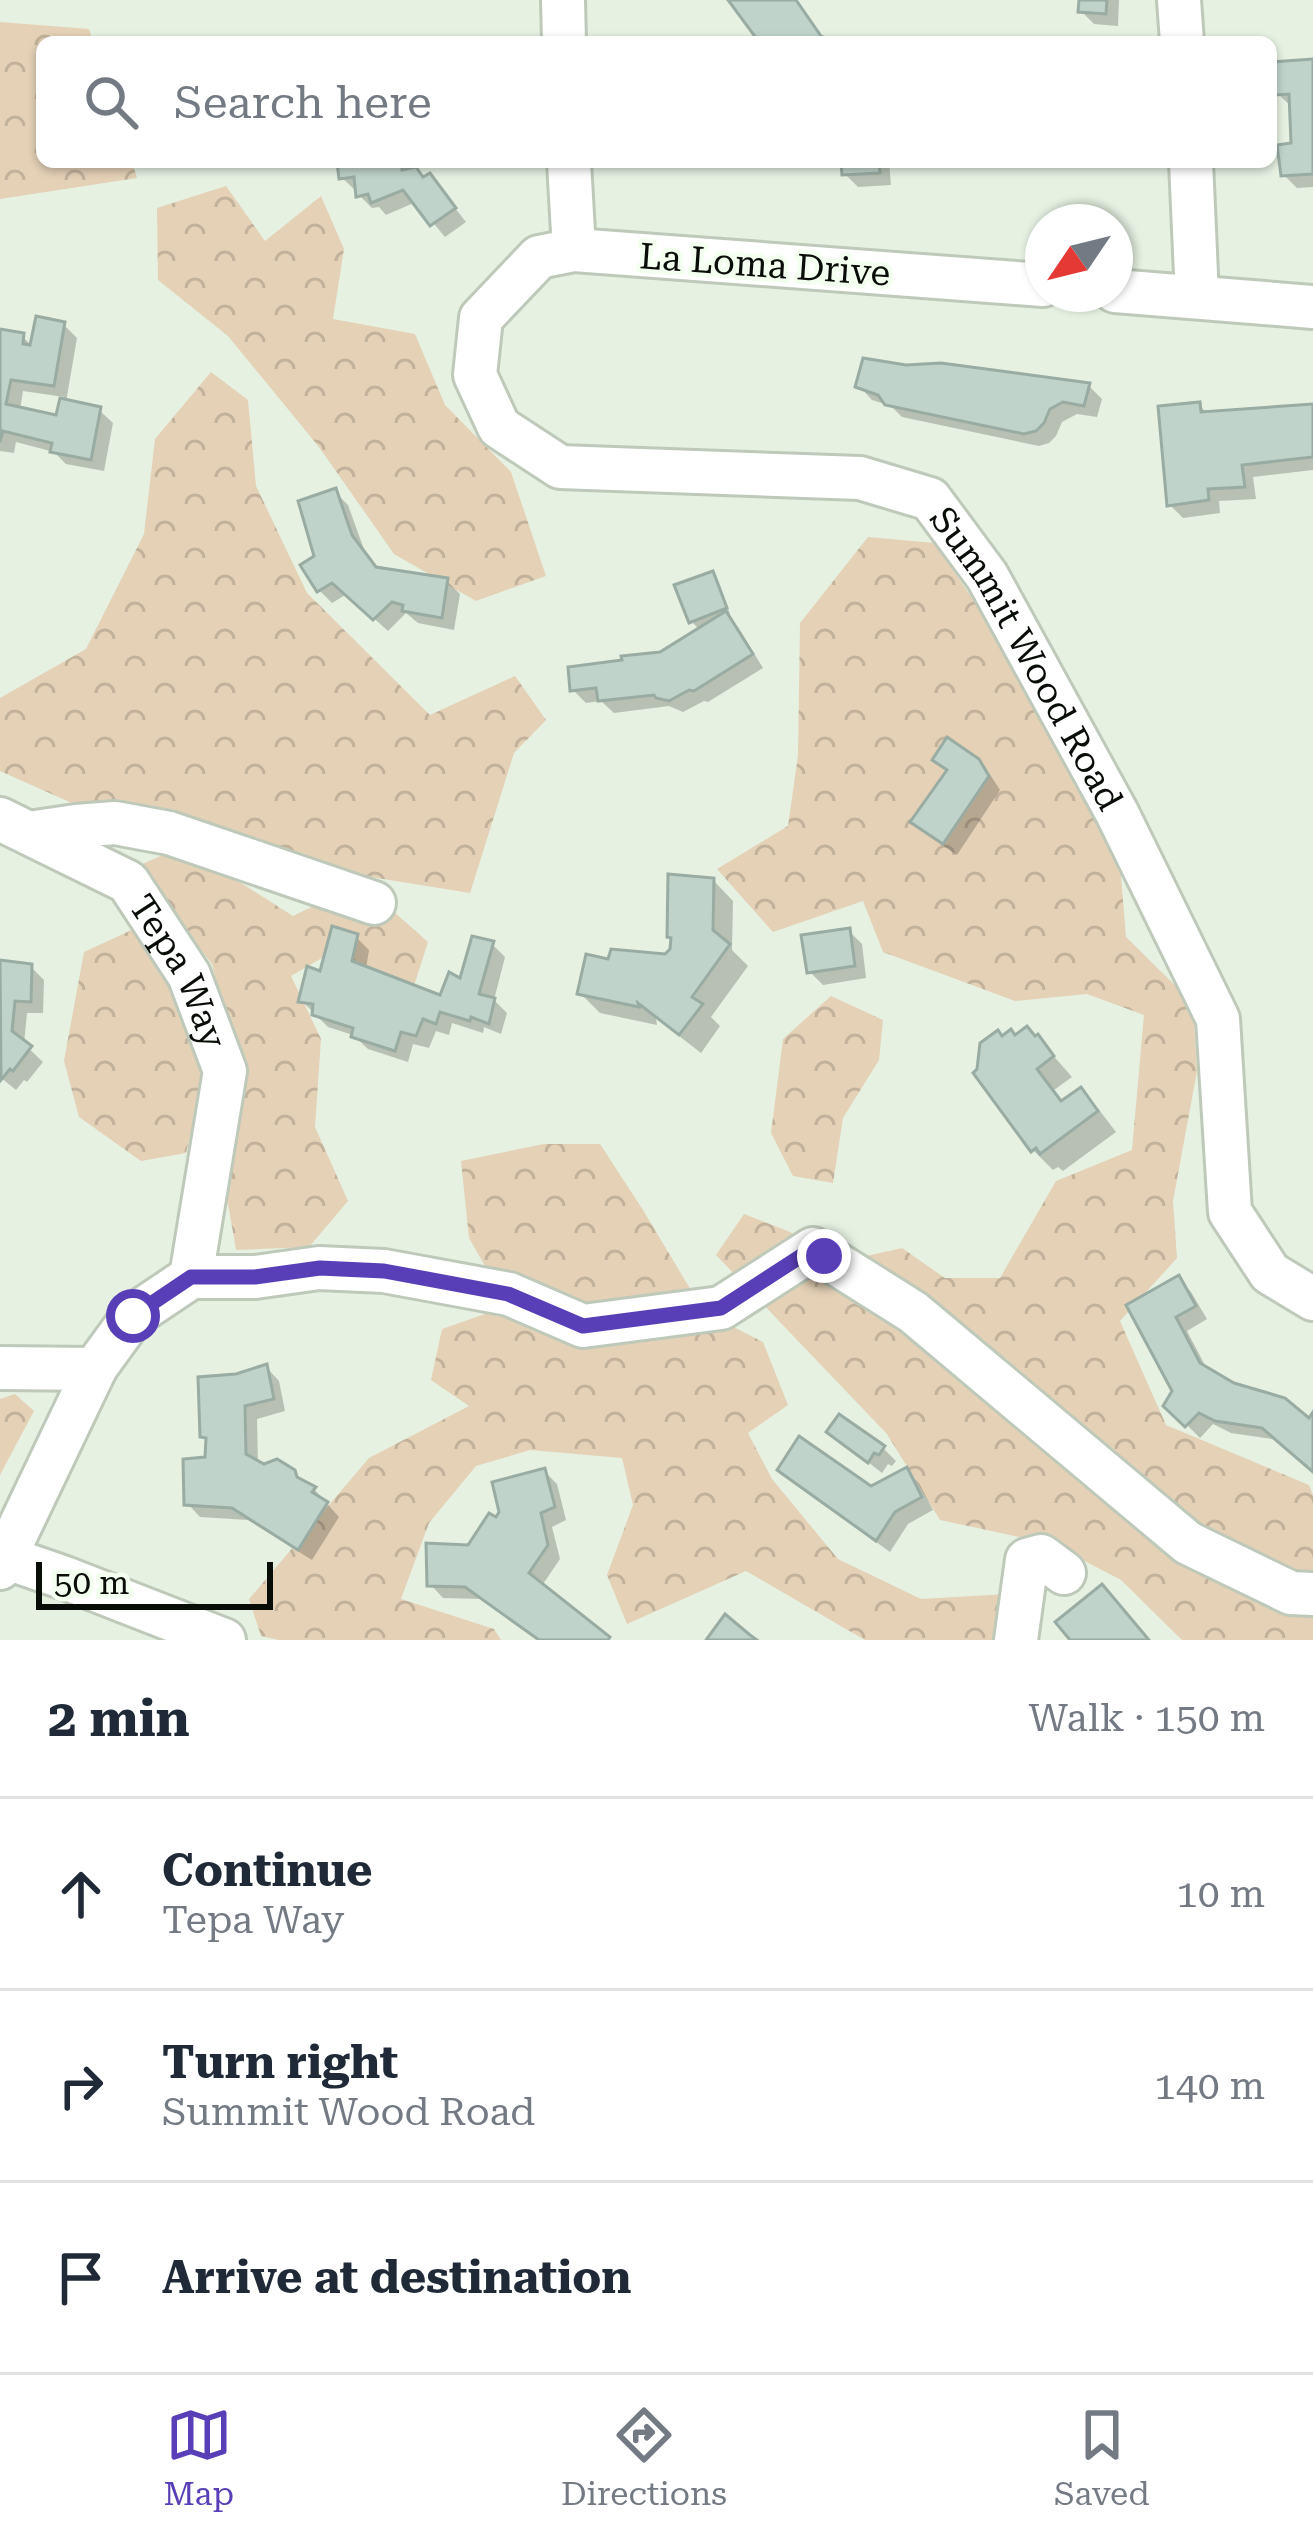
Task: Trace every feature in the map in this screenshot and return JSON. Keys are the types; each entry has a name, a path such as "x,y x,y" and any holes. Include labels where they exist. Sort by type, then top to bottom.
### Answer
{"street":[{"path":"562,0 564,36"},
{"path":"1180,0 1182,36"},
{"path":"569,168 574,250"},
{"path":"1191,168 1197,297"},
{"name":"La Loma Drive","path":"574,250 1025,284"},
{"name":"Summit Wood Road","path":"574,250 538,257 481,318 475,375 500,428 560,466 860,478 930,500 998,595 1117,813 1218,1019 1230,1212 1270,1273 1313,1299"},
{"path":"1133,292 1313,307"},
{"path":"15,826 115,824 169,833 374,903"},
{"name":"Tepa Way","path":"15,826 128,882 189,975 225,1071 191,1277"},
{"path":"224,1640 65,1578 2,1563 95,1369 133,1316 191,1277 255,1277 320,1268 384,1271 508,1294 583,1326 721,1308 812,1249 913,1312 1188,1543 1291,1593 1313,1594"},
{"path":"0,1368 95,1369"},
{"path":"1016,1640 1027,1560 1041,1556 1064,1573"}],"green space":[{"path":"0,22 89,29 91,36 36,36 36,168 134,168 137,178 0,199"},
{"path":"226,186 265,241 321,196 344,249 333,319 415,334 445,405 511,472 546,576 476,601 394,554 319,447 228,336 158,280 157,208"},
{"path":"211,372 248,400 256,486 307,593 430,715 515,676 546,720 514,753 470,893 346,873 121,825 0,771 0,698 86,649 144,534 155,439"},
{"path":"868,537 935,543 1006,649 1119,851 1126,937 1193,1003 1197,1071 1173,1201 1177,1258 1120,1321 1166,1425 1309,1485 1313,1495 1313,1640 1182,1640 1121,1580 1052,1544 940,1520 887,1434 716,1255 744,1214 790,1232 831,1264 902,1248 945,1278 1000,1278 1056,1181 1132,1150 1144,1015 1087,994 1015,1001 883,952 863,901 773,932 717,869 788,826 798,755 800,623"},
{"path":"167,853 225,873 293,916 330,898 384,903 428,942 413,989 332,952 291,976 321,1039 315,1127 348,1201 309,1247 236,1250 226,1192 243,1086 212,964 136,867"},
{"path":"136,928 169,975 205,1075 186,1153 141,1161 79,1117 64,1061 84,952"},
{"path":"831,996 883,1020 879,1060 843,1118 833,1183 793,1176 771,1133 783,1039"},
{"path":"544,1144 600,1144 704,1312 763,1342 788,1405 748,1433 772,1479 838,1559 921,1599 1008,1594 1024,1640 865,1640 746,1571 627,1624 607,1575 633,1505 622,1458 530,1450 476,1466 429,1523 401,1599 494,1629 501,1640 279,1640 261,1636 249,1599 369,1458 469,1406 431,1380 442,1329 508,1306 469,1238 461,1161"},
{"path":"15,1394 34,1411 0,1475 0,1399"}],"building":[{"path":"728,0 796,0 821,36 755,36"},
{"path":"1079,0 1107,0 1106,14 1078,12"},
{"path":"1313,59 1313,174 1281,176 1277,145 1291,143 1289,94 1277,95 1277,62"},
{"path":"338,168 417,168 423,177 430,173 456,208 430,226 403,190 371,203 368,194 356,197 354,177 339,179"},
{"path":"841,168 880,168 880,173 842,175"},
{"path":"36,316 65,322 54,386 11,380 6,404 56,415 60,398 101,407 91,460 50,452 52,443 3,431 0,442 0,329 24,333 23,344 30,345"},
{"path":"863,358 1090,383 1084,406 1063,402 1050,409 1036,431 1024,434 885,405 878,395 855,387"},
{"path":"1200,402 1201,412 1313,404 1313,457 1242,465 1245,487 1208,489 1209,500 1167,506 1158,406"},
{"path":"336,488 352,535 376,567 448,578 442,618 402,611 403,605 392,602 373,620 332,583 317,592 300,565 314,556 298,501"},
{"path":"713,571 727,608 689,623 674,585"},
{"path":"726,611 753,654 694,691 669,701 654,695 598,701 596,688 570,691 568,667 660,652"},
{"path":"947,737 979,759 989,776 943,844 910,822 947,770 932,760"},
{"path":"668,874 714,878 713,930 730,944 692,997 703,1004 679,1035 638,1003 639,1007 577,994 586,954 608,959 611,949 665,954 670,949"},
{"path":"332,926 358,934 352,961 440,995 449,972 460,978 472,936 494,941 479,994 495,998 489,1024 440,1012 436,1024 423,1019 416,1036 401,1032 395,1051 351,1037 353,1028 312,1015 313,1004 298,1002 307,966 320,971"},
{"path":"850,928 855,966 807,973 801,935"},
{"path":"0,960 32,964 31,1002 15,1001 12,1031 32,1046 1,1080"},
{"path":"1027,1026 1054,1056 1037,1069 1061,1101 1081,1087 1098,1111 1040,1154 1036,1148 1031,1152 973,1073 980,1043 998,1030 1002,1036 1011,1029 1015,1035"},
{"path":"1179,1275 1196,1306 1176,1317 1200,1363 1234,1383 1285,1398 1309,1418 1313,1412 1313,1472 1262,1428 1215,1421 1199,1413 1185,1427 1163,1406 1172,1391 1126,1305"},
{"path":"267,1364 274,1399 245,1406 246,1454 264,1464 277,1459 316,1487 312,1492 328,1502 298,1550 232,1508 184,1505 183,1459 205,1457 198,1377 236,1374"},
{"path":"839,1414 885,1446 879,1455 874,1453 868,1463 826,1432"},
{"path":"799,1436 871,1486 907,1467 922,1497 895,1512 876,1541 777,1470"},
{"path":"545,1468 555,1507 541,1513 548,1545 529,1573 608,1640 539,1640 465,1587 427,1586 426,1543 468,1545 489,1513 496,1517 499,1512 492,1482"},
{"path":"1102,1584 1149,1640 1070,1640 1055,1622"},
{"path":"725,1614 750,1635 757,1640 706,1640"}],"route":[{"path":"133,1316 191,1277 255,1277 320,1268 384,1271 508,1294 583,1326 721,1308 812,1249 824,1256"}]}
